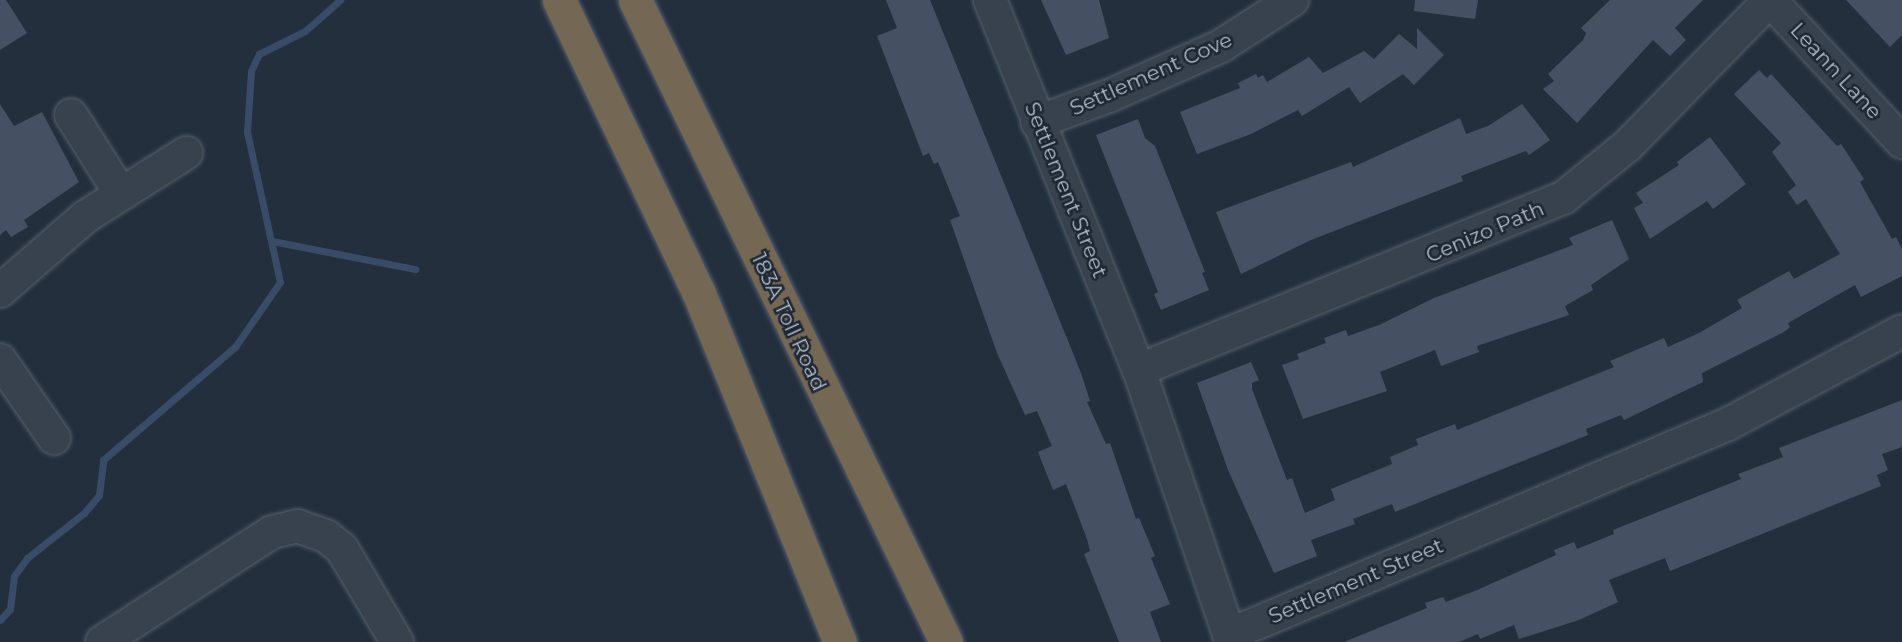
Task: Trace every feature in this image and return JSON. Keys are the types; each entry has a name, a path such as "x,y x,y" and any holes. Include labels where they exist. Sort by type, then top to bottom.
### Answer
{"highway":[{"path":"559,0 698,291 840,642"},
{"name":"183A Toll Road","path":"635,0 946,642"}],"street":[{"name":"Settlement Street","path":"990,0 1037,122 1139,370 1229,635 1728,424 1902,331"},
{"name":"Settlement Cove","path":"1037,122 1109,96 1221,46 1292,0"},
{"name":"Leann Lane","path":"1770,0 1902,142"},
{"name":"Cenizo Path","path":"1139,370 1563,198 1627,146 1770,0"},
{"path":"71,115 121,194"},
{"path":"0,291 85,217 186,153"},
{"path":"0,360 54,438"},
{"path":"102,642 272,531 297,526 326,536 342,549 392,640"}],"building":[{"path":"0,0 6,0 27,33 0,50"},
{"path":"886,0 930,0 1081,373 1090,401 1087,402 1106,444 1110,443 1136,519 1139,518 1155,556 1151,558 1170,604 1150,612 1161,642 1119,642 1084,554 1090,551 1087,539 1066,484 1053,490 1038,452 1052,446 1037,411 1025,415 997,353 950,220 960,216 938,162 934,164 929,153 923,156 877,36 897,28"},
{"path":"1041,0 1099,0 1109,38 1066,55"},
{"path":"1415,0 1478,0 1475,19 1414,11"},
{"path":"1610,0 1703,0 1675,28 1686,40 1670,56 1653,40 1577,123 1543,89 1554,81 1548,74 1583,40 1586,33 1581,28"},
{"path":"1846,0 1902,0 1902,35 1890,47"},
{"path":"1417,28 1444,55 1414,85 1403,74 1360,103 1349,87 1302,116 1298,110 1251,134 1197,154 1180,112 1240,88 1238,83 1256,74 1258,78 1263,75 1267,82 1309,57 1323,73 1364,51 1374,59 1399,34 1417,49"},
{"path":"1759,70 1767,78 1771,74 1837,146 1841,144 1864,179 1860,182 1892,239 1896,237 1902,249 1902,276 1861,297 1855,285 1788,323 1790,327 1784,332 1702,373 1703,382 1624,420 1621,415 1586,429 1588,435 1395,512 1392,504 1353,519 1355,524 1311,540 1317,556 1274,573 1228,470 1197,383 1251,362 1259,380 1252,383 1252,389 1287,480 1292,478 1305,513 1335,500 1331,489 1392,464 1390,457 1418,445 1416,439 1455,424 1457,430 1614,367 1610,361 1664,338 1668,347 1699,333 1742,308 1737,300 1789,271 1794,279 1840,254 1806,199 1797,205 1788,192 1796,185 1772,152 1781,143 1734,94"},
{"path":"0,104 14,126 42,112 79,182 24,220 28,227 11,237 6,230 0,235"},
{"path":"1522,104 1550,140 1529,155 1526,151 1461,176 1463,181 1311,240 1241,274 1216,212 1351,162 1353,167 1460,118 1466,134 1488,126"},
{"path":"1138,119 1145,138 1155,146 1205,272 1202,273 1209,290 1161,310 1154,294 1158,292 1096,135"},
{"path":"1710,137 1746,184 1713,209 1707,201 1650,239 1634,208 1643,203 1636,193 1679,165 1677,162"},
{"path":"1612,220 1629,259 1591,285 1593,290 1565,306 1569,315 1477,346 1479,352 1441,366 1435,350 1380,372 1387,391 1303,419 1282,365 1299,359 1297,354 1326,343 1324,338 1346,330 1348,336 1379,325 1434,298 1573,245 1569,238"},
{"path":"1902,400 1902,447 1882,454 1888,470 1877,475 1881,486 1670,571 1665,558 1609,580 1618,602 1579,620 1519,639 1514,625 1480,639 1478,634 1459,642 1344,642 1427,608 1425,603 1443,597 1446,602 1477,590 1556,555 1554,550 1574,542 1577,549 1614,534 1613,530 1741,479 1738,474 1783,457 1779,448"}],"waterway":[{"path":"0,620 10,609 14,576 27,558 84,513 99,495 103,460 235,347 280,282 247,132 251,71 259,54 305,31 340,0"},
{"path":"272,241 415,269"}]}
